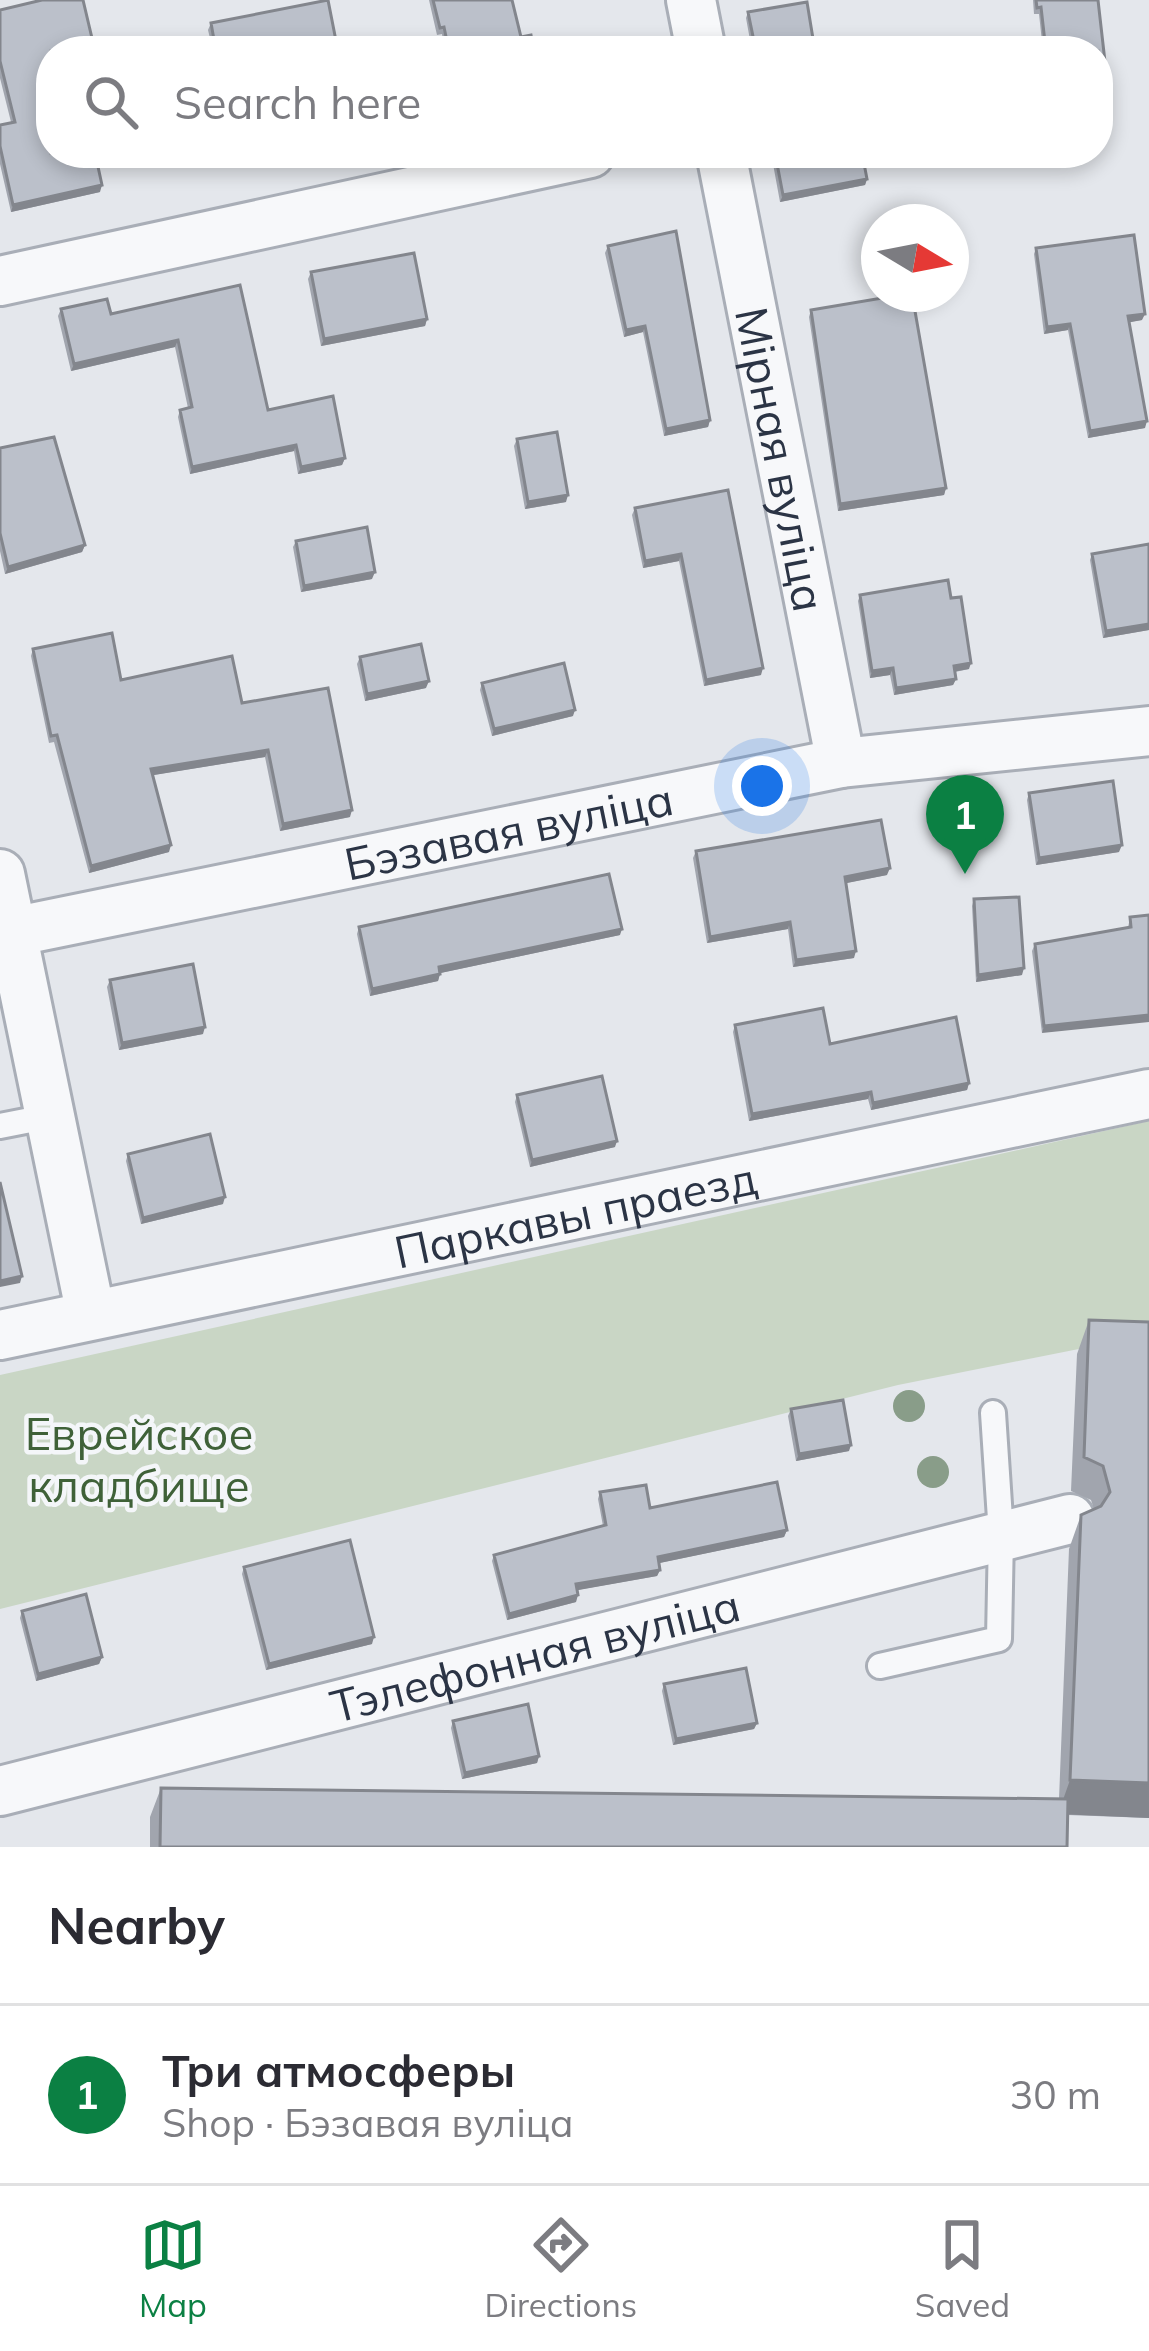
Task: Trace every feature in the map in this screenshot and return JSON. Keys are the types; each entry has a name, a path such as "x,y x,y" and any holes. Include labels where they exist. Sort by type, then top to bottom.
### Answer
{"street":[{"path":"691,0 698,36"},
{"path":"0,281 521,168"},
{"name":"Мірная вуліца","path":"724,168 841,763"},
{"name":"Бэзавая вуліца","path":"12,932 841,763 1149,731"},
{"path":"0,874 91,1315"},
{"name":"Паркавы праезд","path":"0,1335 1149,1094"},
{"name":"Тэлефонная вуліца","path":"0,1792 1000,1534 1070,1520"}],"lane":[{"path":"0,1126 51,1116"},
{"path":"880,1666 999,1640 1000,1534 993,1413"}],"green space":[{"name":"Еврейское кладбище","path":"1149,1121 1149,1335 898,1385 0,1609 0,1375"}],"building":[{"path":"42,0 83,0 91,36 36,36 36,168 98,168 102,185 13,205 0,146 0,125 15,122 0,61 0,10"},
{"path":"328,0 335,36 213,36 211,23"},
{"path":"433,0 512,0 521,36 446,36 444,27 440,28"},
{"path":"1036,0 1098,0 1102,36 1044,36 1041,7 1037,8"},
{"path":"807,2 813,36 753,36 748,12"},
{"path":"778,168 865,168 867,179 783,195"},
{"path":"676,231 710,420 666,429 645,326 626,330 608,246"},
{"path":"1134,235 1145,314 1128,316 1147,421 1090,431 1070,324 1047,327 1036,248"},
{"path":"414,253 427,319 324,339 311,272"},
{"path":"240,285 268,410 333,396 345,458 301,467 296,445 192,467 180,410 192,407 178,340 74,364 61,309 107,299 111,314"},
{"path":"861,302 861,312 915,312 946,488 840,504 811,310"},
{"path":"557,432 568,495 528,502 517,439"},
{"path":"54,437 85,545 8,567 0,533 0,448"},
{"path":"728,490 763,668 706,680 681,554 645,561 635,508"},
{"path":"367,527 375,572 304,586 296,541"},
{"path":"1149,544 1149,624 1106,631 1092,554"},
{"path":"948,580 951,598 961,597 971,663 954,666 956,679 896,688 893,668 872,671 860,595"},
{"path":"112,633 121,680 232,656 242,703 328,688 352,810 283,824 268,750 151,769 171,845 91,866 57,735 51,736 33,649"},
{"path":"421,644 429,681 367,694 360,657"},
{"path":"564,663 575,710 494,729 482,683"},
{"path":"1113,781 1122,845 1039,858 1029,793"},
{"path":"881,820 890,868 845,877 856,951 796,960 790,922 710,937 696,851"},
{"path":"609,874 622,929 439,967 440,974 372,989 359,927"},
{"path":"1019,897 1024,968 978,975 974,899"},
{"path":"1149,915 1149,1015 1044,1026 1035,944 1131,927 1130,917"},
{"path":"193,964 205,1027 122,1043 110,980"},
{"path":"823,1008 830,1044 956,1017 969,1083 873,1103 871,1092 752,1114 735,1025"},
{"path":"602,1076 617,1141 532,1160 517,1095"},
{"path":"210,1134 225,1197 143,1218 128,1154"},
{"path":"0,1182 22,1276 0,1281"},
{"path":"1089,1320 1149,1322 1149,1783 1070,1780 1081,1515 1101,1506 1110,1492 1103,1466 1084,1457"},
{"path":"843,1400 851,1445 799,1454 791,1409"},
{"path":"777,1482 787,1530 658,1557 660,1570 576,1584 578,1595 509,1614 494,1555 606,1525 600,1492 646,1485 650,1508"},
{"path":"350,1540 374,1637 269,1664 244,1567"},
{"path":"86,1594 102,1657 38,1674 22,1611"},
{"path":"746,1668 757,1723 676,1739 664,1684"},
{"path":"528,1704 539,1756 465,1773 453,1721"},
{"path":"161,1788 1068,1799 1067,1847 160,1847"}],"place":[{"name":"Три атмосферы","path":"965,874"}]}
